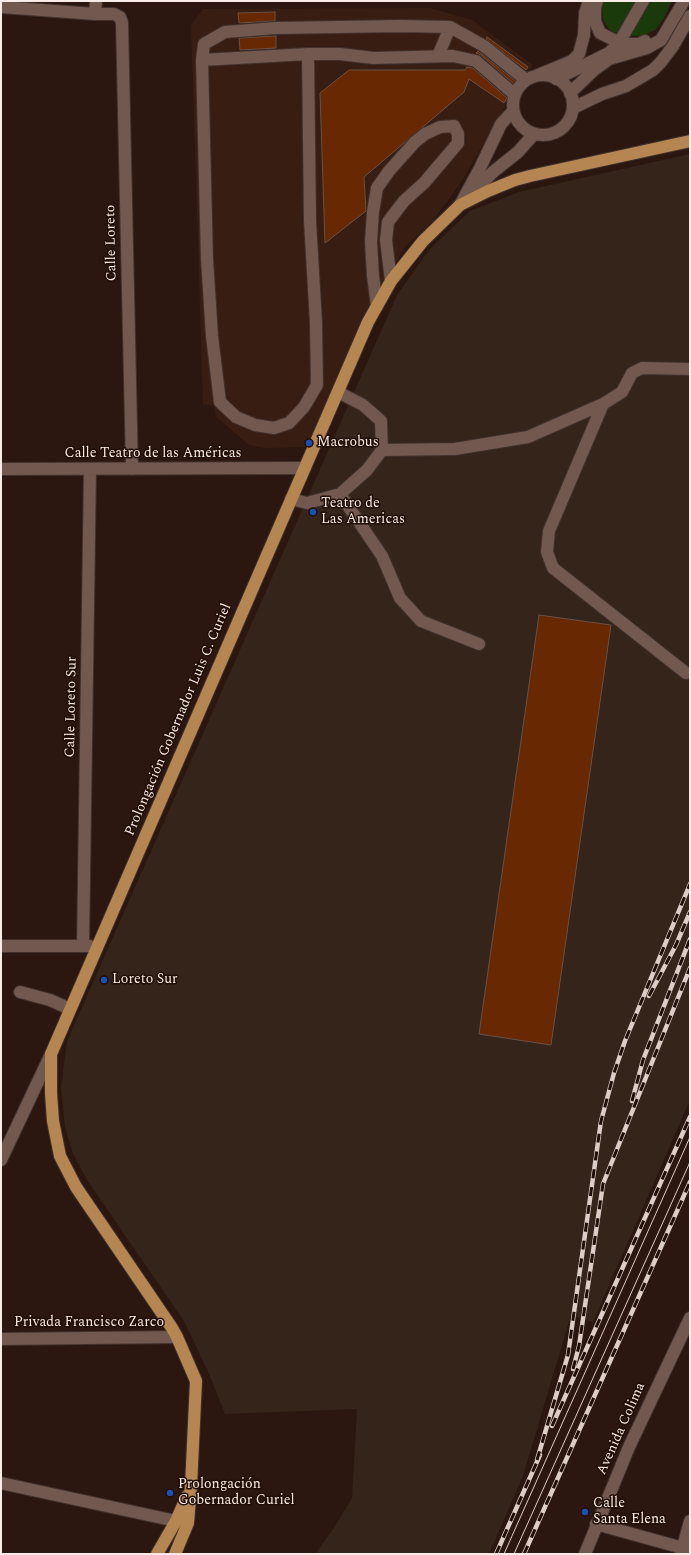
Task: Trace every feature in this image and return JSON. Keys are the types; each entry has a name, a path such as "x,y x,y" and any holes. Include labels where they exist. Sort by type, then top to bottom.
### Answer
{"main road":[{"name":"Prolongación Gobernador Luis C. Curiel","path":"174,1554 191,1486 196,1382 178,1338 76,1187 60,1156 53,1121 51,1054 368,322 391,281 423,241 460,205 488,191 515,180 690,141"},
{"name":"Prolongación Gobernador Luis C. Curiel","path":"157,1554 182,1522"}],"street":[{"path":"1,7 95,14 96,1"},
{"path":"308,54 310,221 316,323 317,385 304,407 289,423 274,428 255,425 236,417 220,402 212,336 207,259 202,60 204,44 225,32 276,28 400,26 450,27 484,46 530,78 543,75 563,82 572,100 573,108 571,116 562,128 549,135 534,134 526,131 520,125 515,119 513,111 512,102 514,94 519,86 530,78 576,58 579,54 584,36 585,13 589,1"},
{"path":"597,1 595,8 595,21 600,33 622,44 639,44 658,34 664,28 678,1"},
{"path":"556,79 608,53 619,43 643,1"},
{"path":"570,94 594,70 610,59 654,45 661,40 684,1"},
{"name":"Calle Loreto","path":"95,14 114,14 120,17 122,23 132,469"},
{"path":"573,108 602,94 626,86 653,70 661,62 672,46 690,16"},
{"path":"438,56 450,27"},
{"path":"202,60 308,54 340,54 373,58 453,56 476,61 514,94"},
{"path":"460,205 502,124 513,111"},
{"path":"377,306 371,242 373,212 377,188 389,171 415,142 425,134 440,127 454,126 458,134 458,143 424,183 404,201 388,222 386,240 391,281"},
{"path":"460,205 493,172 518,152 534,134"},
{"path":"372,221 388,222"},
{"path":"382,450 455,449 528,437 603,404 622,392 632,373 642,368 690,369"},
{"path":"291,499 308,503 340,494 367,470 382,450 381,421 363,405 338,392"},
{"path":"603,404 549,532 547,552 553,568 686,673"},
{"name":"Calle Teatro de las Américas","path":"1,469 305,468"},
{"name":"Calle Loreto Sur","path":"83,946 90,469"},
{"path":"340,494 382,556 400,598 421,621 479,644"},
{"path":"1,946 98,946"},
{"path":"20,992 50,1000 70,1008"},
{"path":"1,1160 51,1054"},
{"name":"Avenida Colima","path":"585,1554 596,1524 629,1447 690,1318"},
{"name":"Privada Francisco Zarco","path":"1,1339 178,1338"},
{"path":"1,1482 182,1522"},
{"path":"596,1524 684,1551 690,1521"}],"shaded area":[{"path":"430,8 472,20 533,65 507,103 462,181 433,221 406,246 389,274 309,447 264,448 249,445 216,417 214,406 203,404 191,25 203,9"},
{"path":"690,154 690,1100 593,1322 571,1315 523,1476 489,1554 315,1554 334,1528 352,1498 357,1409 225,1414 209,1374 184,1321 87,1180 73,1154 65,1127 61,1088 67,1041 397,295 428,251 470,211 519,192"}],"green space":[{"path":"603,1 636,1 618,34 610,30 603,20"},
{"path":"648,1 672,1 663,20 655,30 642,36 631,36"}],"building":[{"path":"275,12 275,21 239,23 238,13"},
{"path":"276,36 276,48 240,50 239,38"},
{"path":"487,37 528,67 526,70 486,39"},
{"path":"478,51 518,83 516,86 481,55 476,53"},
{"path":"467,67 473,68 507,98 504,103 469,79 464,92 364,177 366,211 325,243 320,93 349,70 465,70"},
{"path":"539,615 611,625 551,1045 479,1034"}],"tram line":[{"path":"504,1554 690,1137"},
{"path":"514,1554 690,1162"}],"railway":[{"path":"537,1460 568,1355 601,1121 614,1073 625,1041 690,884"},
{"path":"649,996 676,945 690,912"},
{"path":"632,1101 643,1060 690,939"},
{"path":"573,1369 579,1346 603,1184 690,968"},
{"path":"552,1426 690,1117"},
{"path":"524,1554 690,1182"},
{"path":"496,1554 540,1455"}],"place":[{"name":"Macrobus","path":"309,443"},
{"name":"Teatro de Las Americas","path":"313,512"},
{"name":"Loreto Sur","path":"104,980"},
{"name":"Prolongación Gobernador Curiel","path":"170,1493"},
{"name":"Calle Santa Elena","path":"585,1512"}]}
